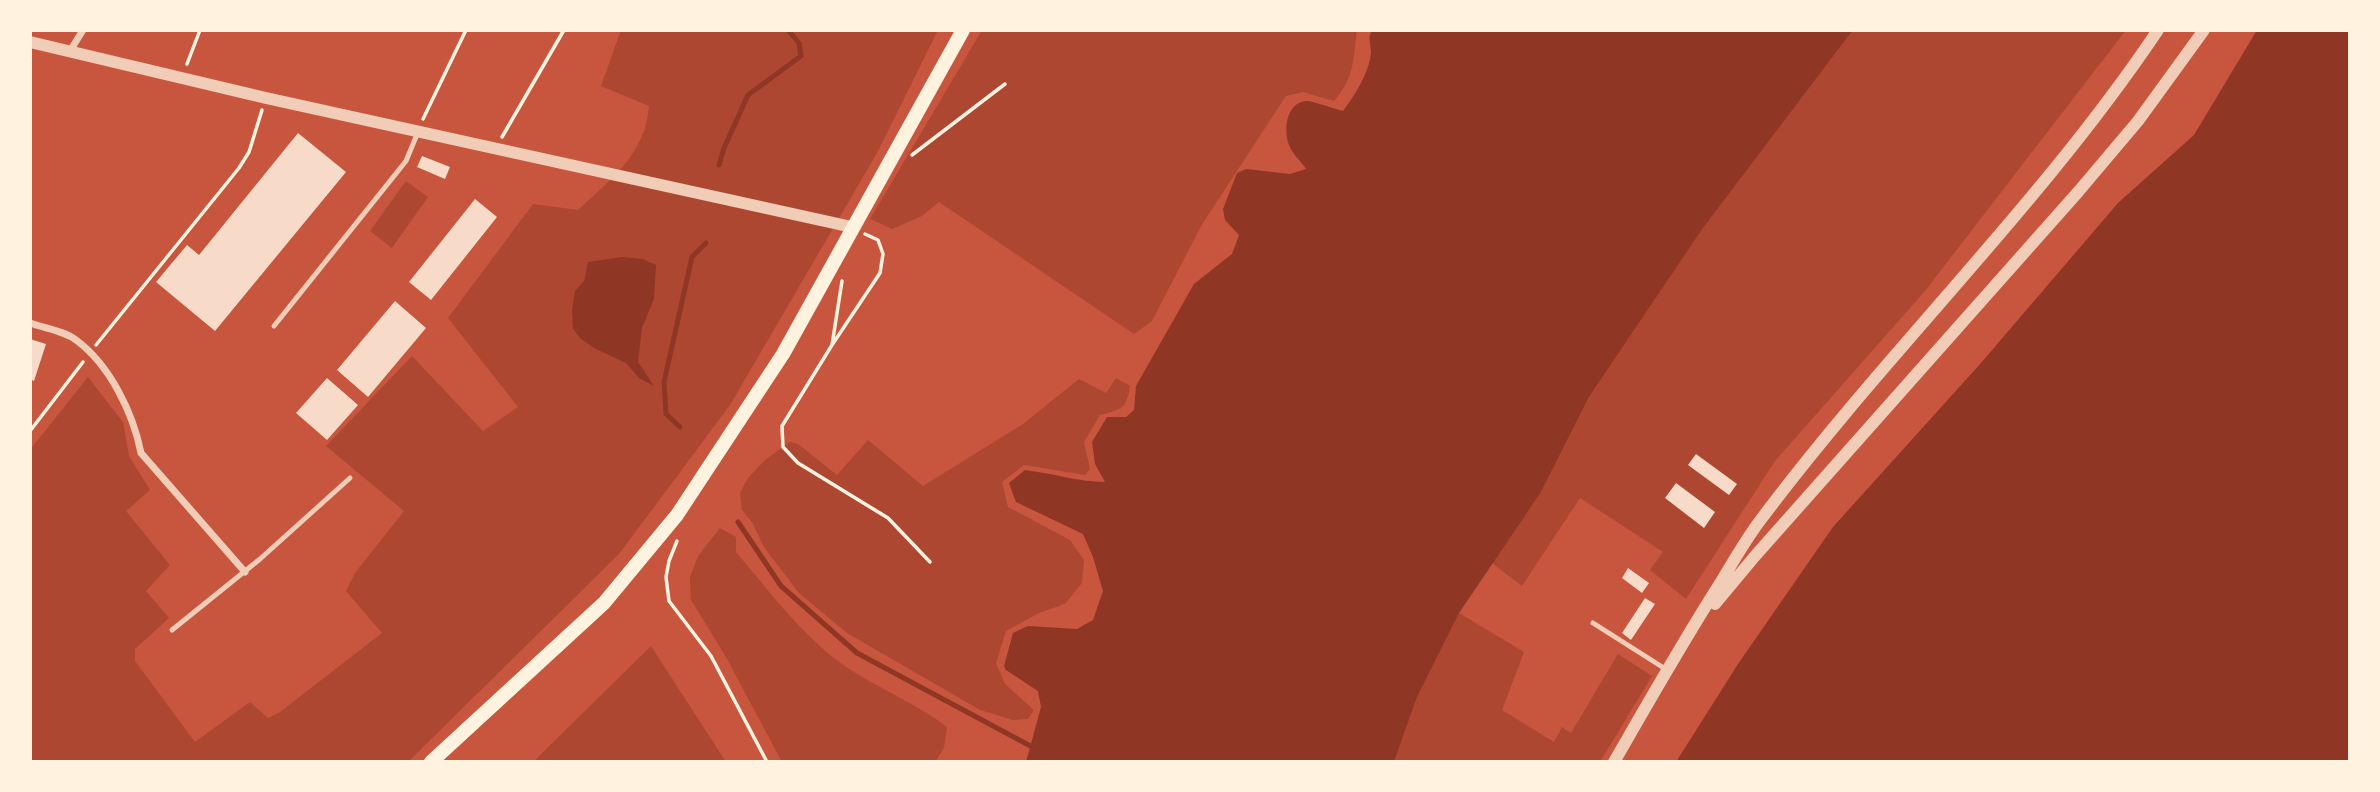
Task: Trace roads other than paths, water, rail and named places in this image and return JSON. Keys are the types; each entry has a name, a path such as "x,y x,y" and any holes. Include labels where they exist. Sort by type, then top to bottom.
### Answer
{"main road":[{"path":"430,762 604,603 677,515 783,354 963,30"}],"street":[{"path":"71,51 83,30"},
{"path":"1614,762 1757,524 1858,396 2038,189 2129,73 2158,30"},
{"path":"1682,645 1755,556 2078,192 2138,121 2204,30"},
{"path":"30,42 266,98 852,227"},
{"path":"30,323 75,338 90,353 111,380 128,409 137,431 141,453 246,572"}],"lane":[{"path":"274,326 406,160 418,132"},
{"path":"172,629 246,572 350,478"},
{"path":"1593,623 1667,670"}],"waterway":[{"path":"719,165 748,95 801,56 799,43 788,30"},
{"path":"680,427 666,414 664,382 692,257 706,243"},
{"path":"738,522 781,586 857,653 1036,749"}]}
